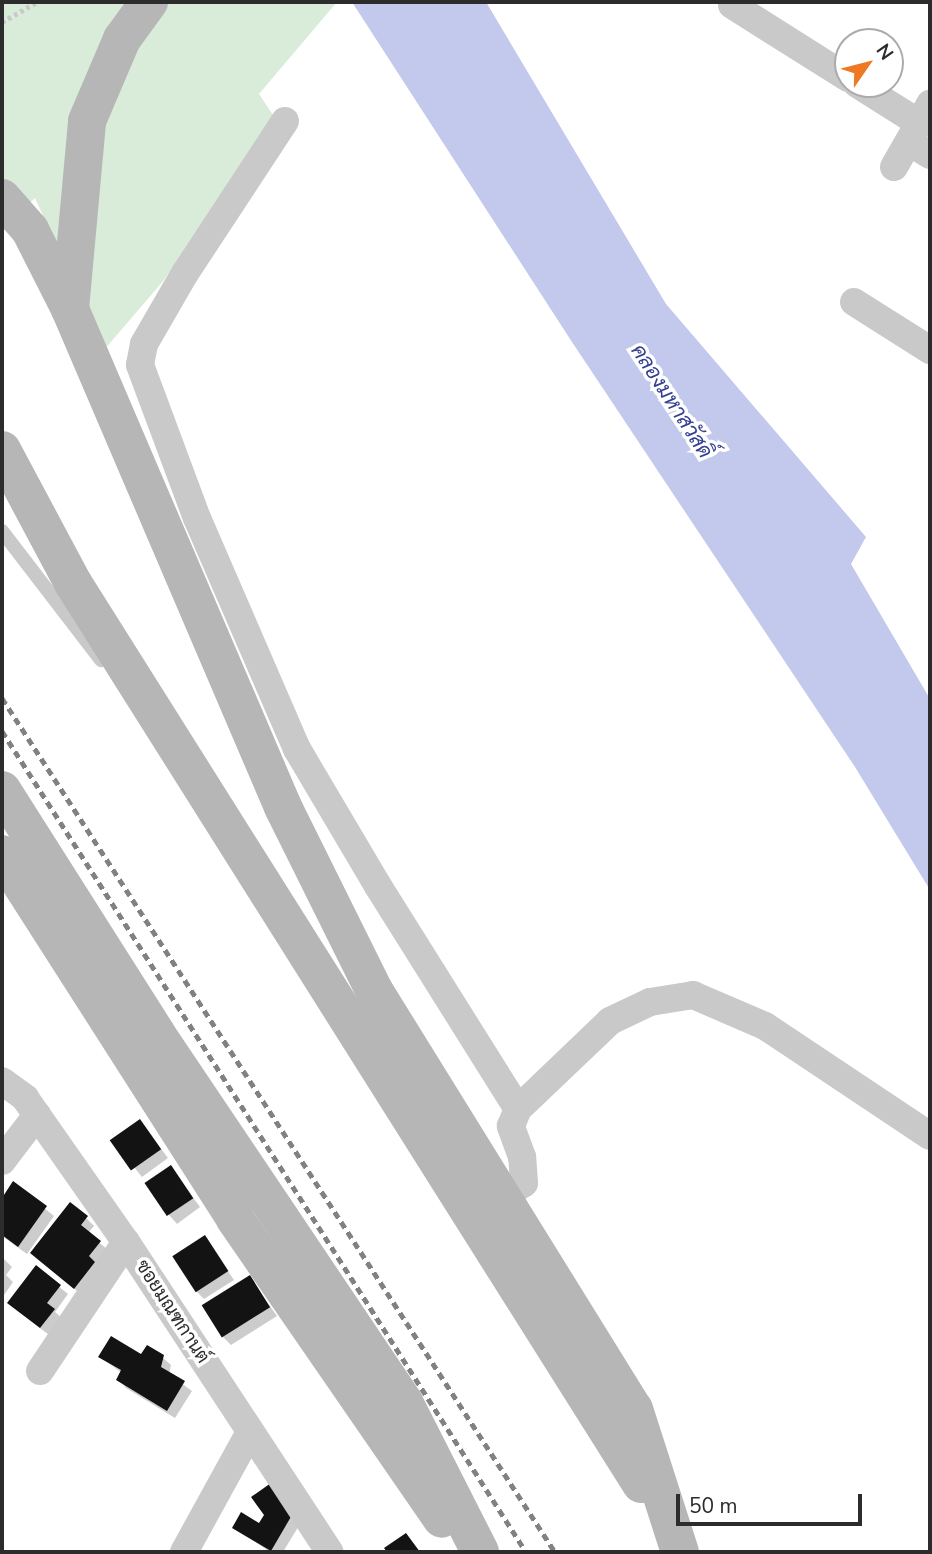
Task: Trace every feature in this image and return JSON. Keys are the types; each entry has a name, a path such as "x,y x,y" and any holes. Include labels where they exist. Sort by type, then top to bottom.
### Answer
{"main road":[{"path":"70,309 87,121 122,39 149,2"},
{"path":"2,198 30,230 70,309 283,807 375,992 634,1409 680,1552"},
{"path":"2,450 73,583 610,1430 680,1552"},
{"path":"2,790 156,1033 404,1402 480,1552"},
{"path":"2,854 235,1219 466,1552"}],"street":[{"path":"732,5 834,69"},
{"path":"876,98 922,131 894,167"},
{"path":"285,121 185,273 144,344 140,365 197,518 297,749 377,886 518,1109"},
{"path":"854,302 930,350"},
{"path":"502,1198 524,1183 522,1157 511,1126 518,1109 610,1021 650,1002 692,995 765,1026 930,1136"},
{"name":"ซอยมณฑกานต์","path":"2,1081 25,1098 126,1242 330,1552"},
{"path":"2,1161 37,1115"},
{"path":"40,1371 126,1242"},
{"path":"184,1552 250,1432"}],"lane":[{"path":"2,531 79,633 192,771"}],"path":[{"path":"2,22 37,2"}],"green space":[{"path":"2,2 337,2 259,94 273,115 164,280 104,350 35,198 2,230"}],"water":[{"name":"คลองมหาสวัสดิ์","path":"352,2 486,2 666,304 866,537 851,564 930,699 930,890 855,767 572,342"}],"building":[{"path":"140,1119 161,1149 131,1171 110,1140"},
{"path":"171,1165 193,1198 167,1216 144,1183"},
{"path":"13,1181 47,1206 18,1247 2,1235 2,1198"},
{"path":"70,1202 88,1216 81,1225 101,1241 89,1256 95,1262 74,1289 30,1253"},
{"path":"205,1235 228,1271 196,1292 172,1256"},
{"path":"36,1265 61,1285 47,1303 55,1309 40,1328 7,1303"},
{"path":"250,1275 270,1307 222,1337 202,1305"},
{"path":"111,1336 141,1354 147,1345 164,1355 161,1367 185,1381 167,1411 116,1380 121,1370 98,1357"},
{"path":"271,1483 292,1515 271,1551 232,1528 241,1512 259,1523 264,1515 251,1497"},
{"path":"406,1533 420,1552 387,1552 384,1548"}],"railway":[{"path":"2,698 555,1552"},
{"path":"2,731 526,1552"}]}
